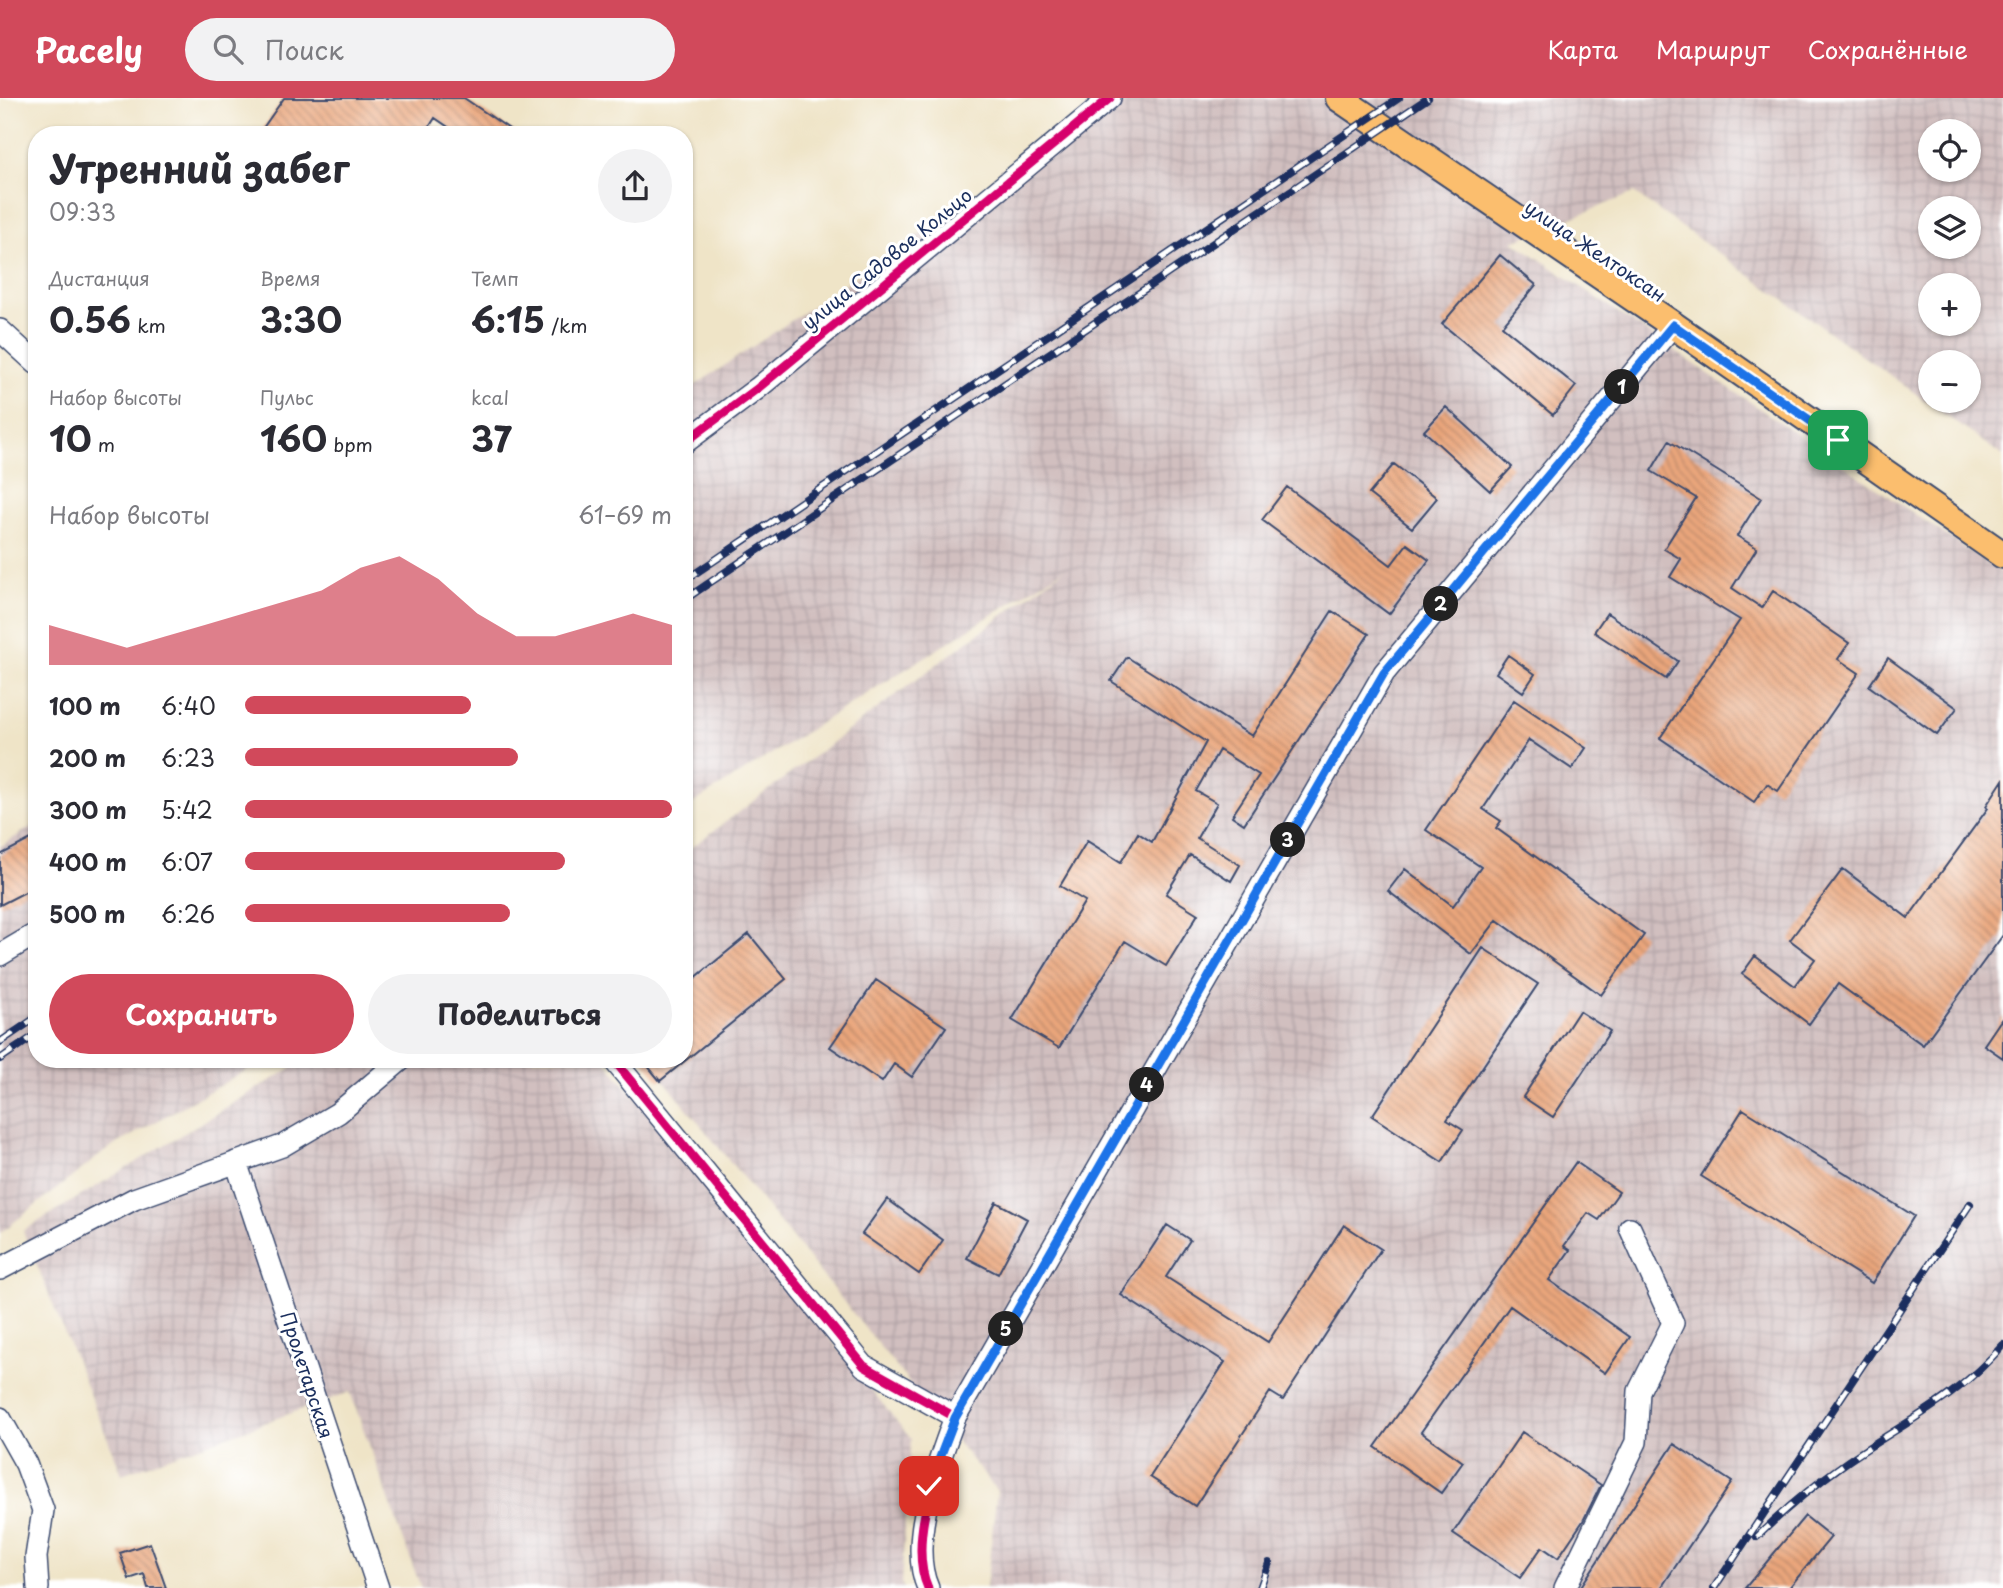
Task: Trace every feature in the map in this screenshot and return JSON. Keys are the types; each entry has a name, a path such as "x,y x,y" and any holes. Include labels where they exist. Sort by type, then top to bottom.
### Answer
{"main road":[{"name":"улица Желтоксан","path":"1339,98 1673,325 2003,555"}],"street":[{"name":"улица Садовое Кольцо","path":"693,436 758,388 1110,98"},
{"path":"928,1588 920,1570 929,1486 955,1418 1384,673 1673,325"},
{"path":"0,330 28,356"},
{"path":"0,955 28,938"},
{"path":"0,1269 134,1199 282,1146 338,1113 391,1068"},
{"path":"620,1068 864,1366 955,1418"},
{"name":"Пролетарская","path":"236,1162 378,1588"},
{"path":"1565,1588 1636,1442 1639,1391 1673,1323 1630,1228"},
{"path":"0,1418 26,1464 43,1510 36,1557 38,1588"}],"shaded area":[{"path":"1122,98 2003,98 2003,456 1943,413 1981,413 1981,350 1918,350 1918,395 1634,193 1513,241 2003,574 2003,1588 986,1588 997,1491 654,1068 693,1068 693,846 1066,568 693,803 693,387"},
{"path":"28,829 28,1068 250,1068 108,1149 0,1233 0,847"},
{"path":"291,1068 611,1068 911,1439 901,1583 904,1588 421,1588 350,1392 122,1474 23,1231"}],"building":[{"path":"284,98 464,98 505,126 447,126 435,118 430,126 264,126"},
{"path":"1500,255 1536,285 1502,326 1576,386 1553,415 1442,324"},
{"path":"1446,407 1512,467 1490,491 1424,431"},
{"path":"1669,441 1761,498 1737,536 1757,548 1732,588 1762,608 1773,591 1849,643 1838,659 1859,673 1778,791 1767,784 1754,802 1660,738 1740,620 1670,577 1681,559 1664,549 1696,498 1651,471"},
{"path":"1394,464 1437,498 1412,528 1369,494"},
{"path":"1287,487 1391,565 1407,544 1429,560 1389,614 1262,520"},
{"path":"1332,611 1369,634 1244,824 1232,816 1259,775 1219,750 1196,791 1217,803 1197,838 1240,865 1231,881 1190,855 1166,894 1198,914 1166,966 1125,941 1059,1048 1012,1020 1085,901 1060,886 1087,841 1121,862 1138,833 1152,842 1206,742 1111,681 1127,657 1252,736"},
{"path":"1607,613 1678,661 1666,679 1594,632"},
{"path":"1508,655 1535,674 1523,692 1496,673"},
{"path":"1888,658 1957,708 1937,735 1869,686"},
{"path":"1514,700 1586,748 1572,769 1529,740 1483,809 1501,821 1496,828 1644,935 1601,995 1497,920 1471,954 1388,891 1405,869 1453,906 1481,867 1426,830"},
{"path":"2003,780 2003,935 1923,1045 1838,984 1809,1024 1742,974 1755,956 1795,986 1815,959 1790,940 1843,869 1908,918 1988,808 1986,806"},
{"path":"28,841 28,891 0,905 0,855"},
{"path":"749,934 786,979 693,1054 693,980"},
{"path":"1483,948 1538,984 1447,1120 1463,1130 1442,1162 1372,1116"},
{"path":"876,980 946,1027 912,1077 894,1064 882,1082 830,1047"},
{"path":"1579,1011 1610,1031 1553,1117 1523,1097"},
{"path":"2003,1017 2003,1058 1984,1045"},
{"path":"649,1068 676,1068 660,1081"},
{"path":"1743,1109 1914,1216 1872,1283 1701,1176"},
{"path":"1576,1162 1619,1192 1599,1220 1588,1213 1564,1246 1570,1250 1549,1280 1630,1337 1605,1373 1510,1306 1421,1432 1463,1462 1441,1493 1375,1447"},
{"path":"887,1199 943,1240 919,1274 862,1234"},
{"path":"996,1202 1027,1219 998,1274 967,1258"},
{"path":"1167,1225 1190,1240 1166,1277 1268,1342 1344,1225 1381,1249 1283,1400 1270,1392 1195,1506 1150,1477 1225,1362 1121,1295"},
{"path":"1522,1432 1601,1485 1583,1521 1558,1558 1542,1547 1520,1578 1453,1533"},
{"path":"1674,1444 1732,1482 1661,1588 1580,1588"},
{"path":"1805,1516 1831,1537 1789,1588 1745,1588"},
{"path":"150,1543 166,1588 148,1588 144,1574 129,1579 120,1553"}],"railway":[{"path":"693,575 1399,98"},
{"path":"693,594 1428,98"},
{"path":"0,1042 28,1023"},
{"path":"0,1059 28,1040"},
{"path":"1714,1588 1970,1204"},
{"path":"1757,1537 1832,1472 1948,1396 2003,1345"},
{"path":"1260,1588 1269,1563"}],"cycle path":[{"path":"693,436 758,388 1110,98"},
{"path":"928,1588 922,1569 923,1526 933,1479 955,1417 1384,673 1673,325"},
{"path":"620,1068 864,1366 955,1417"}],"route":[{"path":"929,1486 955,1418 1384,673 1673,325 1838,440"}]}
